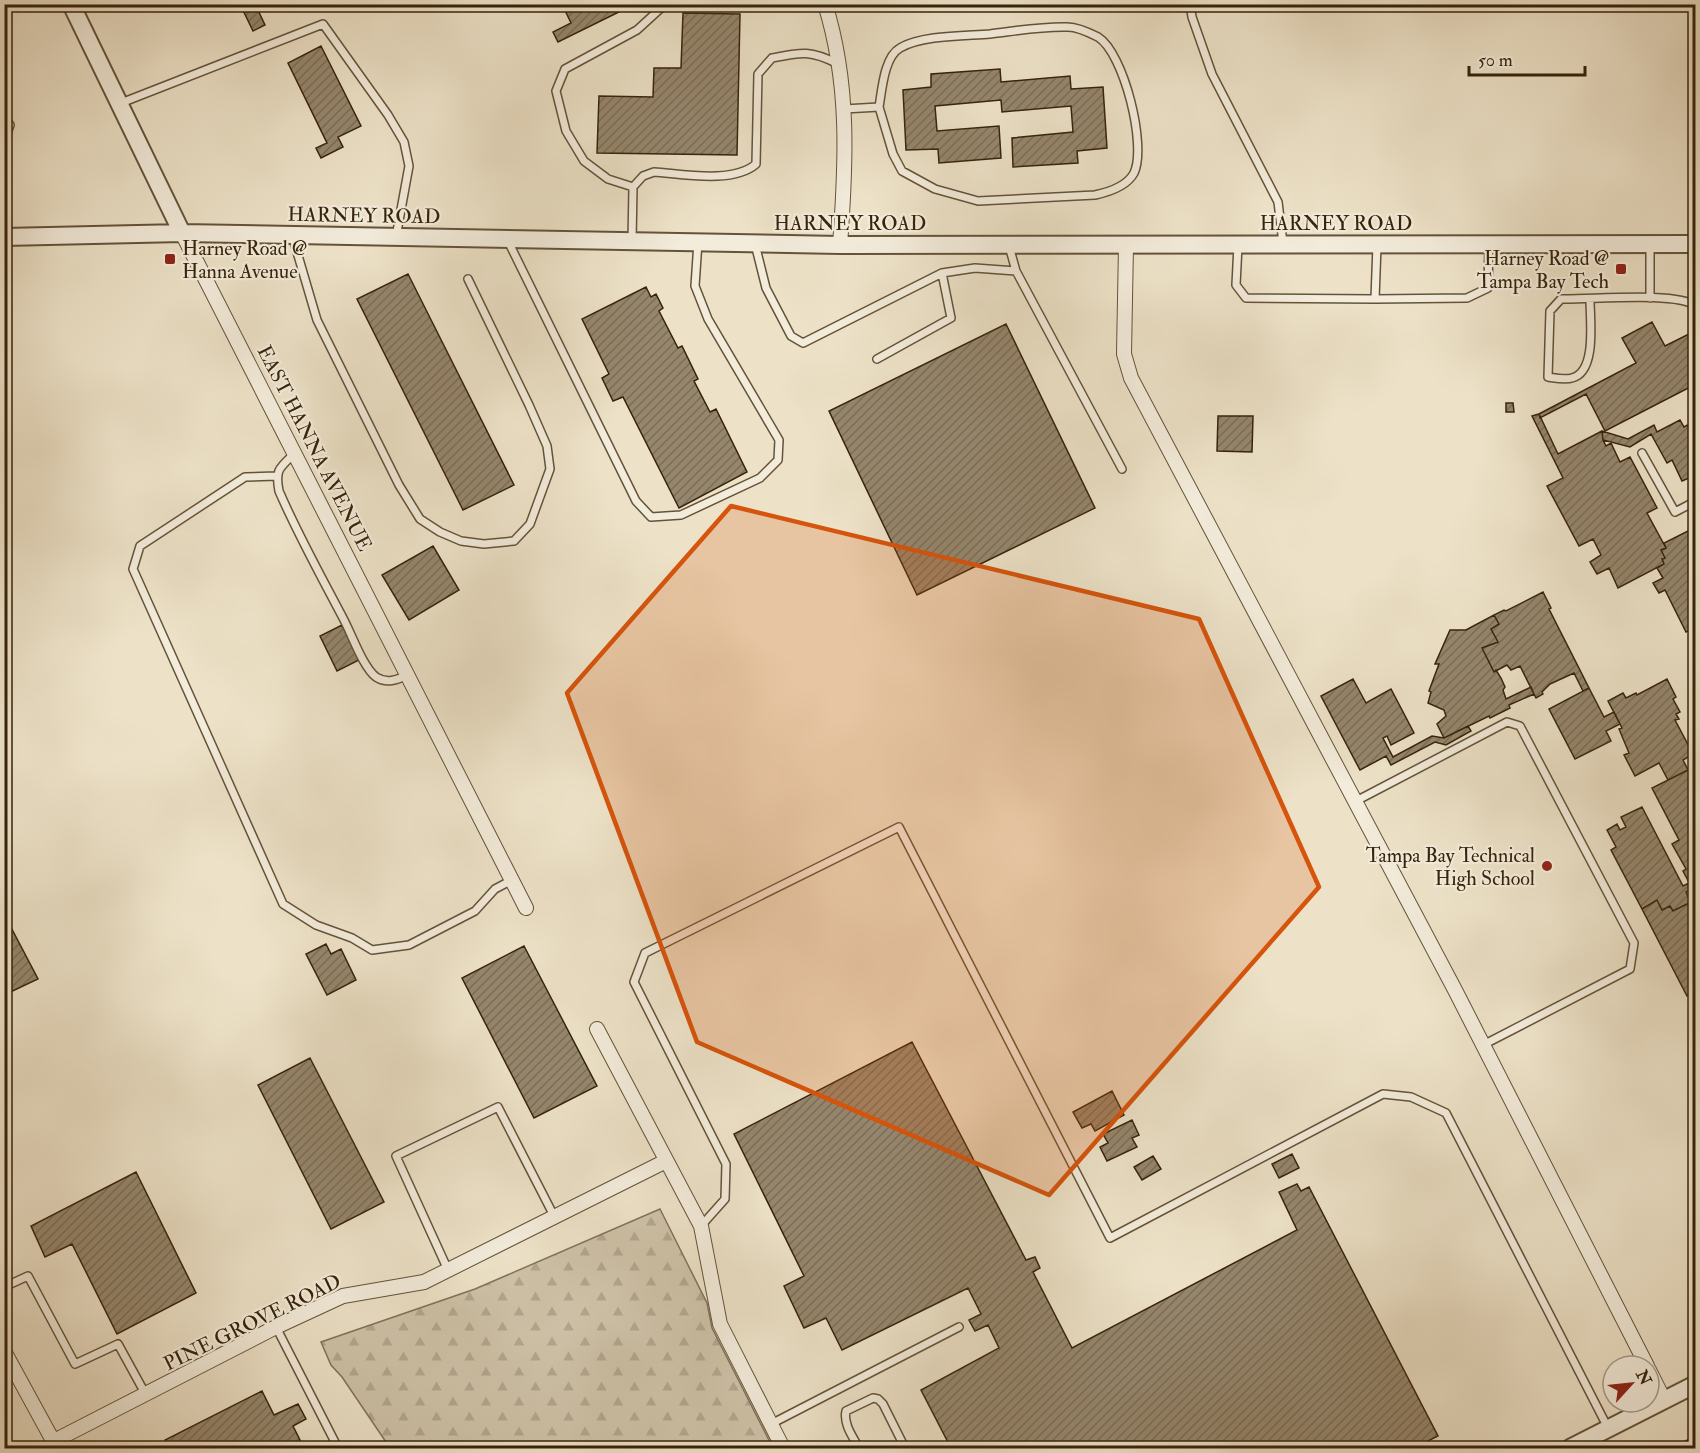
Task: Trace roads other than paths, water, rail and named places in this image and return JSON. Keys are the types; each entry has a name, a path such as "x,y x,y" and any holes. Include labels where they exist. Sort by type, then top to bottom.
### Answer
{"street":[{"name":"EAST HANNA AVENUE","path":"71,4 182,233 526,908"},
{"path":"825,4 841,65 844,109 844,185 840,245"},
{"name":"HARNEY ROAD","path":"4,237 182,233 840,245 1695,244"},
{"path":"1126,245 1124,354 1131,378 1356,801 1641,1354"},
{"path":"597,1029 701,1226 720,1324 783,1449"},
{"name":"PINE GROVE ROAD","path":"55,1445 276,1327 343,1296 424,1282 666,1161"},
{"path":"4,1351 55,1445"},
{"path":"1570,1449 1695,1384"},
{"path":"1661,1394 1664,1400"}],"lane":[{"path":"633,187 608,178 584,160 566,131 556,91 565,69 637,30 668,4"},
{"path":"1190,4 1192,18 1212,74 1278,202 1283,244"},
{"path":"118,104 323,24 404,141 409,166 396,237"},
{"path":"1070,27 1098,37 1110,47 1122,69 1135,123 1138,161 1133,176 1113,191 1095,195 978,201 935,189 902,171 893,154 879,107 885,70 898,49 922,40 1070,27"},
{"path":"632,241 633,187 643,176 654,172 730,176 748,171 756,164 758,74 772,58 795,54 818,54 841,65"},
{"path":"844,109 879,107"},
{"path":"4,116 10,125 4,141"},
{"path":"292,235 317,320 399,485 420,519 440,532 461,541 484,544 514,541 530,524 550,469 547,446 468,279"},
{"path":"507,239 636,501 651,517 681,515 760,478 778,460 778,440 708,319 695,286 698,242"},
{"path":"755,244 766,288 791,336 803,343 942,273 975,268 1016,271"},
{"path":"1238,244 1236,285 1246,298 1375,298 1467,297 1488,288 1489,244"},
{"path":"1375,298 1377,244"},
{"path":"1650,244 1650,298"},
{"path":"1009,245 1016,271 1122,469"},
{"path":"877,359 951,318 942,273"},
{"path":"1590,300 1590,356 1587,364 1572,378 1548,377 1550,311 1561,299 1650,298 1689,301 1695,306"},
{"path":"1642,453 1675,512 1695,501"},
{"path":"294,454 281,466 276,476 282,498 355,641 369,668 377,677 386,681 394,681 407,675"},
{"path":"276,476 245,477 235,483 140,546 133,569 283,904 316,925 352,938 372,950 409,945 475,911 495,889 512,880"},
{"path":"1356,801 1507,722 1520,726 1634,943 1630,969 1483,1045"},
{"path":"701,1226 725,1199 726,1164 634,982 645,953 899,827 1110,1238 1383,1094 1411,1097 1446,1113 1608,1429"},
{"path":"448,1270 396,1156 498,1107 554,1216"},
{"path":"4,1287 28,1276 75,1364 118,1344 146,1395"},
{"path":"276,1327 338,1449"},
{"path":"771,1424 958,1327"},
{"path":"859,1449 845,1419 845,1414 846,1411 873,1398 883,1404 905,1449"}],"place":[{"name":"Harney Road @ Hanna Avenue","path":"170,259"},
{"name":"Harney Road @ Tampa Bay Tech","path":"1621,269"},
{"name":"Tampa Bay Technical High School","path":"1547,866"}]}
